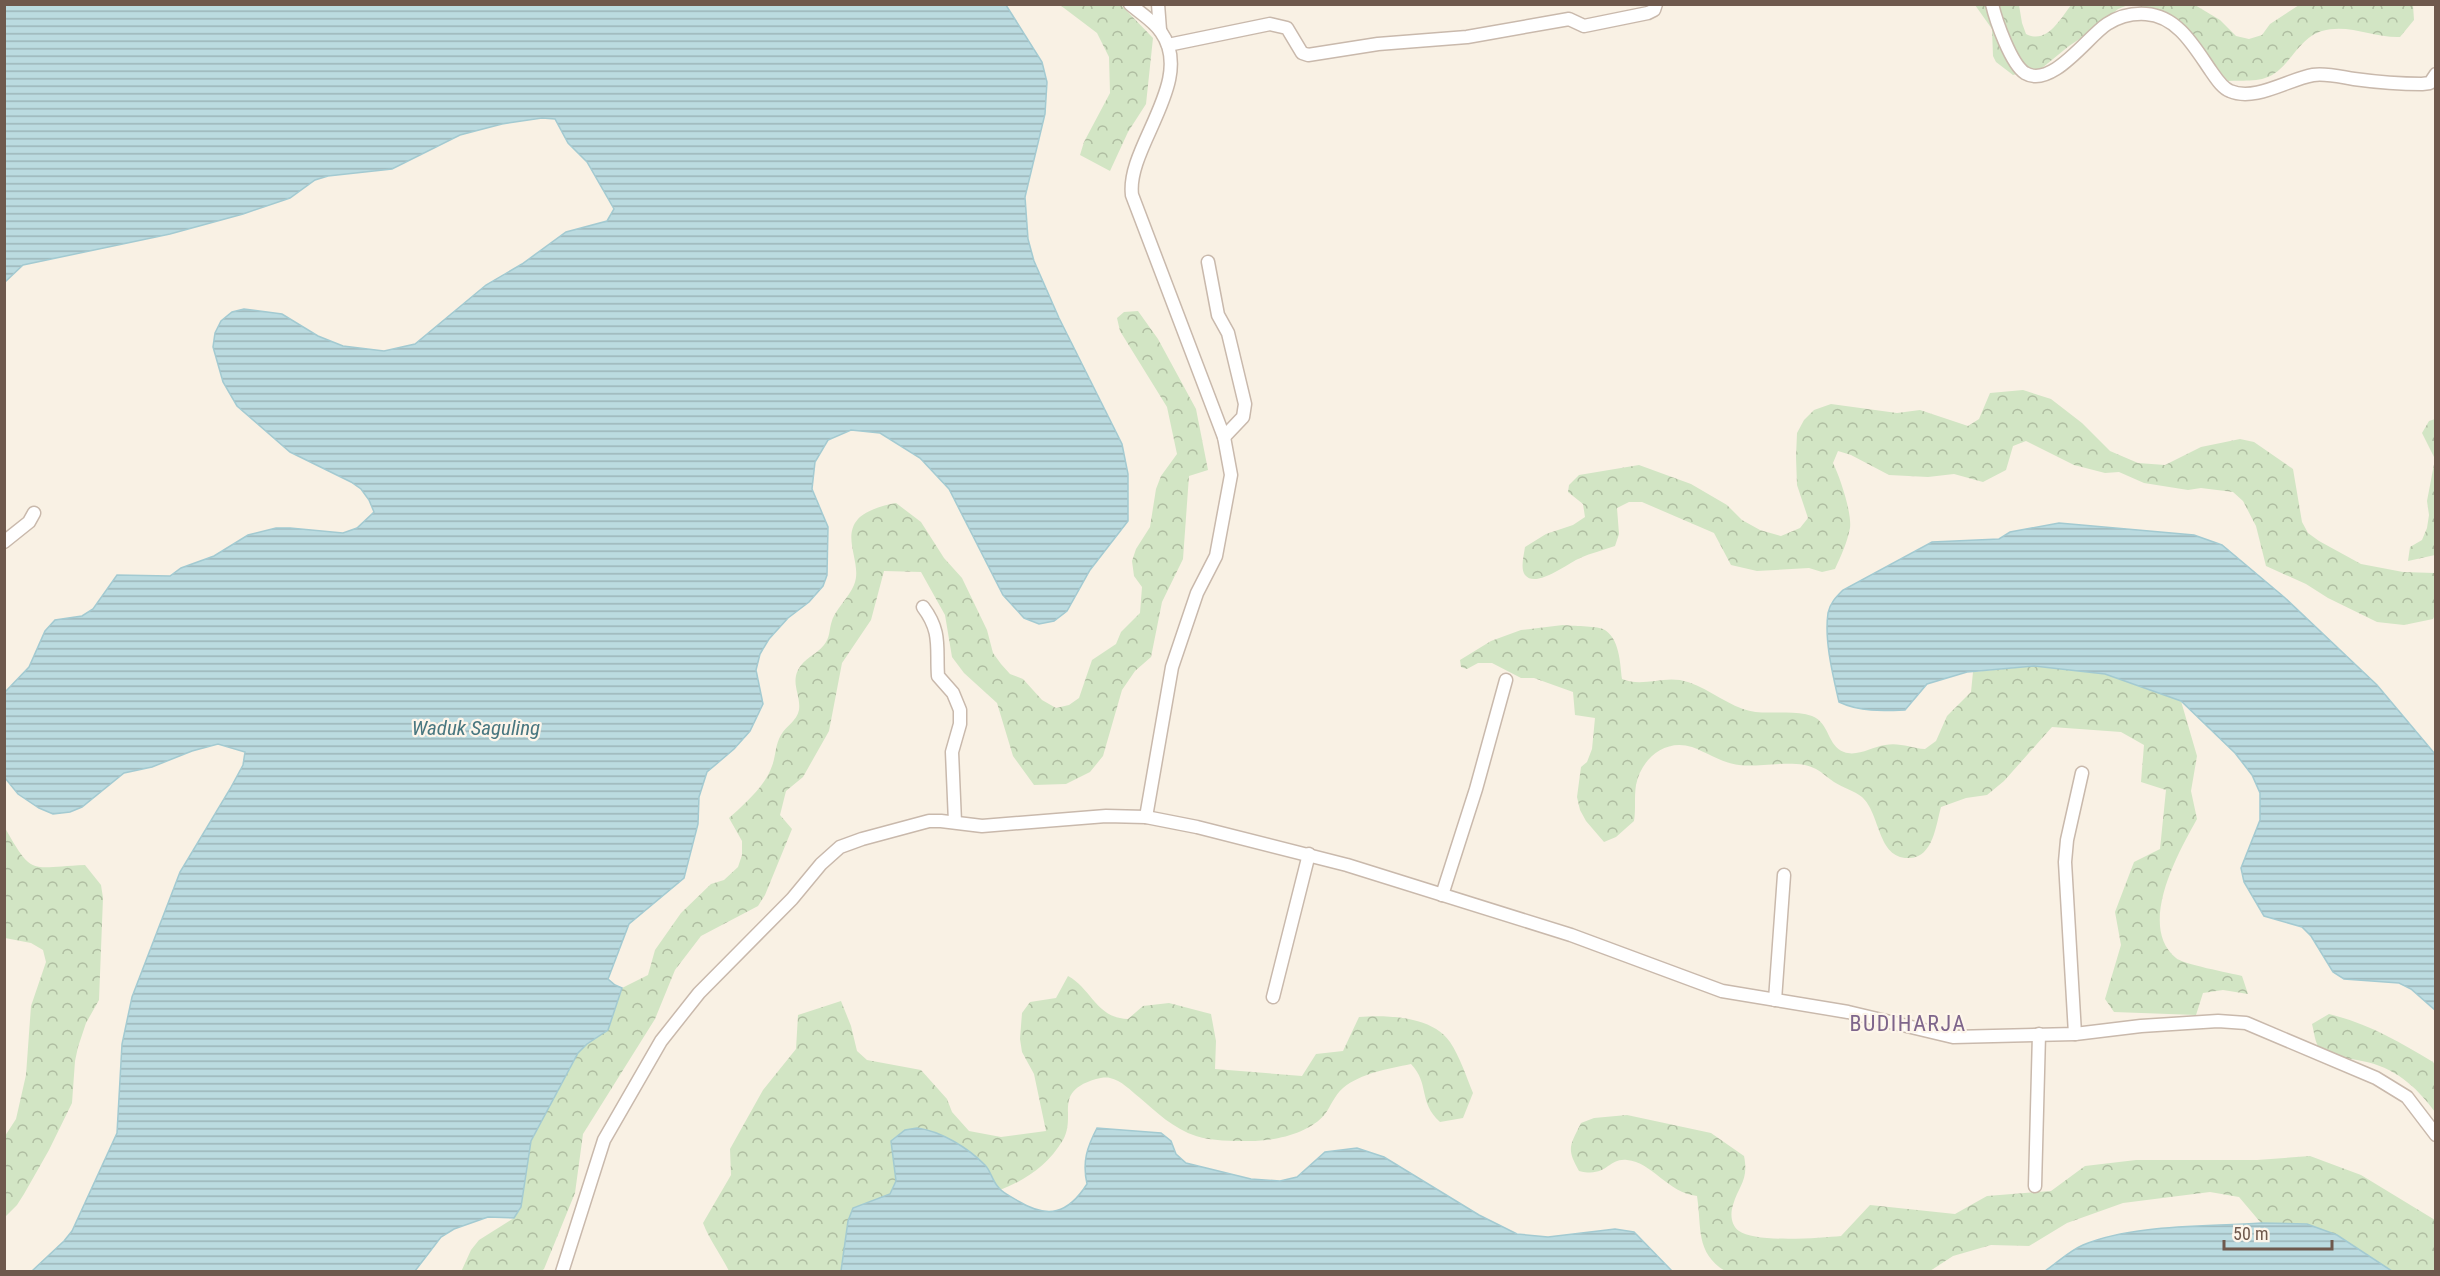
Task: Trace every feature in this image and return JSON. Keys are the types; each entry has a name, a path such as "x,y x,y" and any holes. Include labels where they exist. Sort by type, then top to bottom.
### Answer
{"street":[{"path":"1130,4 1160,30 1168,45 1170,64 1166,91 1133,174 1132,195 1224,437 1231,475 1216,556 1197,593 1172,667 1146,817"},
{"path":"1158,4 1160,30"},
{"path":"1168,45 1270,24 1287,28 1302,53 1308,55 1366,45 1467,37 1569,19 1584,26 1648,13 1654,10 1656,4"},
{"path":"1992,4 1997,23 2010,53 2025,73 2035,76 2051,72 2063,65 2106,24 2130,14 2148,14 2166,20 2184,33 2219,82 2229,91 2243,93 2266,90 2313,75 2422,84 2430,83 2436,74"},
{"path":"1208,262 1218,315 1228,333 1245,404 1243,417 1224,437"},
{"path":"4,542 29,522 34,513"},
{"path":"923,607 931,617 938,636 938,676 953,693 960,710 960,724 951,764 956,822"},
{"path":"1442,895 1476,789 1506,680"},
{"path":"2075,1034 2065,861 2067,840 2082,773"},
{"path":"562,1272 604,1140 661,1041 699,993 792,899 821,864 840,847 929,821 982,826 1106,816 1146,817 1309,854 1571,935 1722,991 1848,1012 1953,1037 2075,1034 2183,1023 2230,1021 2246,1023 2376,1078 2407,1098 2436,1135"},
{"path":"1273,997 1309,854"},
{"path":"1775,1000 1784,875"},
{"path":"2035,1186 2039,1034"}],"green space":[{"path":"1060,5 1121,5 1153,38 1146,104 1128,132 1110,171 1080,155 1084,142 1110,93 1109,57 1097,33"},
{"path":"1975,5 2019,5 2026,34 2040,36 2053,29 2071,5 2128,5 2118,9 2042,68 2013,75 1996,62 1993,56 1992,29"},
{"path":"2133,5 2195,5 2220,20 2236,36 2249,39 2262,35 2270,24 2299,5 2413,5 2414,20 2400,37 2342,29 2322,31 2306,40 2281,69 2273,74 2256,80 2228,81 2204,54 2181,21 2159,11"},
{"path":"1138,311 1158,339 1196,409 1208,470 1189,476 1183,559 1162,602 1151,657 1135,671 1122,690 1103,756 1090,772 1066,784 1034,785 1013,756 997,703 964,673 952,657 945,615 921,572 884,571 871,620 842,663 829,731 803,777 786,791 780,815 792,829 765,895 758,906 701,936 675,970 655,1019 583,1134 575,1193 544,1269 540,1272 461,1272 471,1250 479,1240 514,1218 521,1208 531,1141 578,1053 608,1030 622,988 648,975 655,950 681,913 711,884 724,880 738,867 742,855 742,841 729,818 754,794 769,773 779,739 799,710 795,680 798,670 803,662 826,642 833,619 854,585 856,568 851,534 853,526 861,516 896,503 921,522 944,558 962,578 987,630 993,653 1010,674 1023,679 1042,700 1056,708 1069,705 1079,698 1092,660 1116,644 1121,632 1140,613 1142,587 1134,576 1132,561 1136,549 1150,527 1156,489 1161,476 1177,454 1167,407 1120,331 1117,318 1124,312"},
{"path":"2023,390 2051,399 2082,423 2110,451 2138,463 2165,465 2201,447 2240,439 2254,442 2293,469 2302,522 2308,533 2319,541 2361,564 2403,572 2435,573 2435,615 2433,619 2404,625 2377,622 2328,598 2306,584 2266,566 2256,526 2243,501 2233,492 2201,488 2188,490 2144,483 2119,472 2105,473 2074,465 2026,441 2013,446 2006,470 1983,482 1954,474 1928,477 1889,475 1851,455 1838,451 1833,463 1847,505 1850,528 1835,569 1822,572 1809,568 1757,571 1731,565 1714,533 1642,502 1629,502 1617,508 1619,534 1615,546 1580,558 1544,577 1537,579 1525,575 1523,561 1525,547 1546,534 1573,525 1585,517 1583,504 1568,492 1569,485 1579,475 1639,465 1691,484 1727,505 1742,520 1760,530 1781,536 1800,528 1808,518 1797,485 1797,433 1804,420 1814,410 1831,404 1897,413 1920,410 1968,426 1979,419 1990,393"},
{"path":"2435,419 2435,459 2422,433 2429,421"},
{"path":"2435,459 2435,555 2408,561 2410,547 2422,540 2427,528 2429,515 2427,501"},
{"path":"1563,625 1599,628 1609,633 1618,651 1622,679 1637,682 1680,680 1689,682 1743,709 1812,716 1822,724 1838,749 1849,753 1859,753 1890,744 1925,749 1936,741 1947,716 1971,692 1973,672 2034,666 2105,674 2181,701 2197,756 2191,791 2197,819 2180,851 2165,889 2160,909 2160,928 2165,944 2176,958 2196,966 2242,976 2248,994 2223,990 2203,993 2196,1015 2114,1012 2105,999 2121,945 2115,912 2134,862 2160,849 2166,790 2141,782 2144,745 2121,732 2052,727 2004,781 1987,795 1966,798 1941,807 1929,846 1918,856 1910,858 1899,857 1891,852 1885,844 1873,814 1862,797 1816,769 1799,764 1747,766 1733,764 1692,747 1673,745 1656,753 1643,767 1636,785 1634,821 1616,837 1604,842 1586,821 1577,797 1581,767 1587,762 1592,749 1595,718 1575,715 1573,692 1534,678 1521,678 1492,663 1478,663 1467,669 1461,667 1460,660 1491,641 1521,630"},
{"path":"4,826 21,854 35,866 85,865 101,885 103,898 99,1000 86,1023 78,1047 72,1103 24,1194 5,1217 5,1136 16,1119 26,1075 31,1006 46,962 43,950 31,943 5,938"},
{"path":"1068,976 1108,1014 1117,1017 1128,1019 1143,1006 1169,1003 1211,1014 1216,1041 1215,1069 1302,1076 1316,1054 1343,1051 1359,1017 1395,1017 1421,1022 1442,1033 1450,1042 1473,1093 1463,1118 1440,1122 1429,1107 1417,1071 1411,1064 1375,1072 1350,1083 1340,1091 1318,1121 1301,1131 1270,1140 1229,1141 1209,1139 1188,1133 1166,1120 1118,1081 1108,1078 1096,1079 1074,1090 1070,1097 1067,1131 1057,1149 1036,1171 1019,1181 1000,1190 987,1167 891,1141 896,1181 890,1194 853,1209 848,1221 841,1271 729,1271 703,1223 731,1175 730,1149 763,1090 796,1049 798,1015 841,1001 851,1026 857,1051 867,1060 921,1070 947,1099 952,1112 969,1131 1001,1137 1046,1131 1034,1074 1022,1052 1020,1039 1022,1013 1030,1002 1056,998"},
{"path":"2329,1014 2370,1028 2433,1062 2435,1065 2435,1112 2412,1086 2394,1073 2374,1064 2335,1056 2321,1050 2312,1024"},
{"path":"1627,1115 1711,1133 1744,1156 1744,1177 1733,1205 1732,1219 1734,1226 1747,1235 1788,1239 1841,1236 1870,1205 1955,1214 1987,1196 2051,1191 2085,1166 2136,1160 2257,1160 2310,1156 2361,1175 2435,1220 2435,1271 2392,1271 2307,1224 2261,1223 2239,1197 2210,1192 2123,1203 2067,1223 2029,1246 1991,1245 1953,1256 1930,1271 1725,1271 1715,1264 1704,1247 1697,1196 1677,1189 1644,1166 1627,1160 1620,1160 1596,1172 1579,1171 1572,1157 1571,1147 1581,1123 1594,1118"}],"water":[{"name":"Waduk Saguling","path":"5,4 1006,5 1042,62 1047,82 1045,114 1025,197 1028,239 1034,261 1059,318 1122,444 1128,474 1128,521 1090,570 1067,611 1054,621 1039,624 1024,618 1003,595 949,489 920,458 880,433 851,430 828,440 815,462 812,489 828,527 827,575 823,586 809,602 788,618 769,639 760,654 756,670 763,704 750,731 734,749 707,772 699,797 698,824 684,878 629,924 608,979 622,988 608,1030 578,1053 531,1141 521,1207 514,1218 488,1217 454,1229 441,1237 415,1271 32,1271 72,1231 117,1133 122,1044 132,997 180,872 243,765 245,752 218,744 192,751 152,767 124,773 82,807 70,812 53,814 18,794 5,778 5,692 29,667 45,631 55,620 82,616 93,609 117,575 170,576 181,568 214,556 248,535 276,528 343,533 357,528 374,512 361,489 290,452 237,406 223,382 213,347 215,333 221,321 232,312 244,309 282,314 318,336 343,346 384,351 415,344 486,285 522,264 566,232 607,221 614,209 587,162 568,143 555,119 542,118 502,124 460,135 392,169 328,176 315,180 290,198 243,214 170,234 23,265 5,282"},
{"path":"2059,523 2194,535 2222,545 2284,597 2377,685 2435,754 2435,1010 2411,989 2399,983 2344,979 2333,972 2311,936 2302,927 2264,916 2244,882 2241,868 2260,820 2260,793 2252,775 2235,753 2181,701 2105,674 2034,666 1967,672 1927,684 1905,710 1863,709 1839,702 1830,658 1827,624 1830,606 1843,590 1932,542 1999,539 2010,532"},
{"path":"917,1128 945,1137 971,1152 989,1170 1003,1192 1029,1207 1048,1211 1065,1207 1080,1194 1087,1184 1086,1155 1097,1128 1161,1133 1171,1141 1176,1154 1186,1163 1251,1179 1280,1181 1297,1177 1325,1152 1357,1148 1384,1157 1479,1215 1517,1234 1548,1237 1615,1229 1634,1232 1672,1271 841,1271 848,1221 853,1208 890,1194 896,1181 891,1141 905,1130"},
{"path":"2261,1223 2307,1224 2337,1235 2392,1271 2045,1271 2083,1245 2124,1233"}],"district":[{"name":"BUDIHARJA","path":"1908,1023"}]}
